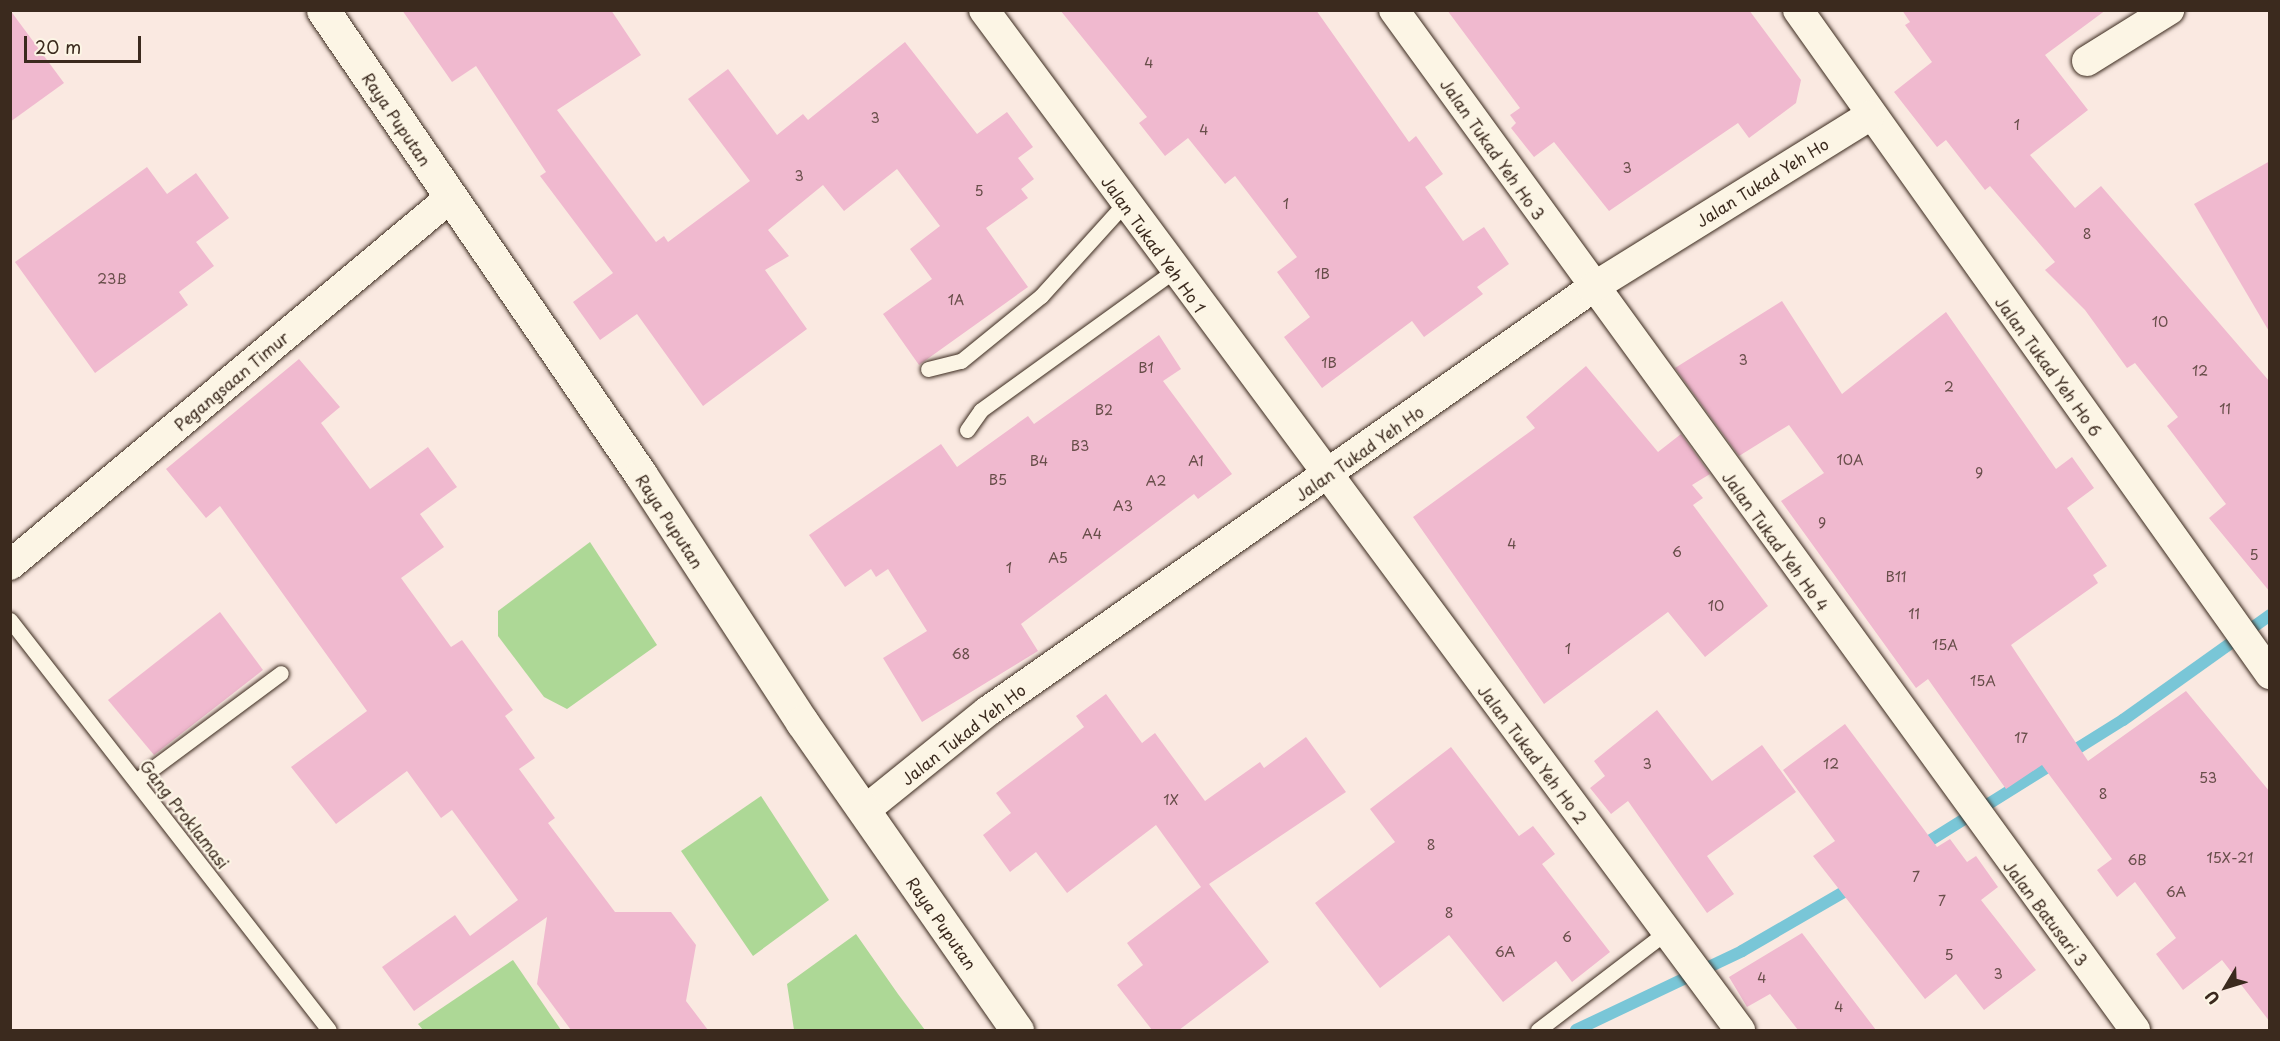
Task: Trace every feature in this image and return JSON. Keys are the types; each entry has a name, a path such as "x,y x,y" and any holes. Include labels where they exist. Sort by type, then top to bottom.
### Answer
{"main road":[{"name":"Raya Puputan","path":"323,10 864,811 1017,1030"}],"street":[{"name":"Jalan Tukad Yeh Ho 1","path":"984,10 1325,477"},
{"name":"Jalan Tukad Yeh Ho 3","path":"1394,10 1592,288"},
{"name":"Jalan Tukad Yeh Ho 6","path":"1798,10 1869,116 2269,674"},
{"path":"2088,61 2169,10"},
{"name":"Jalan Tukad Yeh Ho","path":"864,811 988,711 1592,288 1869,116"},
{"name":"Pegangsaan Timur","path":"10,565 451,197"},
{"name":"Jalan Tukad Yeh Ho 4","path":"1592,288 1960,795"},
{"name":"Jalan Tukad Yeh Ho 2","path":"1325,477 1736,1024"},
{"name":"Jalan Batusari 3","path":"1960,795 2005,859 2135,1030"}],"lane":[{"path":"928,369 961,361 1041,296 1124,204"},
{"path":"967,430 981,410 1174,271"},
{"name":"Gang Proklamasi","path":"10,620 137,780 329,1030"},
{"path":"137,780 281,673"},
{"path":"1538,1030 1672,940"}],"green space":[{"path":"590,542 657,645 567,709 544,697 498,636 498,611"},
{"path":"761,796 829,900 753,956 681,851"},
{"path":"856,934 925,1030 794,1030 787,984"},
{"path":"513,960 561,1030 423,1030 418,1024"}],"building":[{"path":"10,10 64,83 10,122"},
{"path":"402,10 611,10 641,55 557,110 656,242 664,236 668,242 750,181 688,99 728,69 777,135 803,114 808,120 905,42 977,134 1007,112 1033,147 1018,158 1034,179 1021,189 1028,198 986,228 1028,287 919,365 883,314 932,279 910,249 940,226 897,169 844,211 823,185 768,230 789,256 765,270 807,329 703,406 637,314 600,340 573,302 613,273 540,176 546,172 476,66 452,82"},
{"path":"1060,10 1316,10 1409,142 1416,136 1443,174 1425,187 1463,241 1484,227 1509,264 1477,287 1483,294 1424,337 1412,321 1322,388 1284,337 1310,317 1277,272 1297,257 1235,176 1225,184 1188,138 1165,156 1139,123 1147,117"},
{"path":"1447,10 1749,10 1801,80 1796,103 1749,138 1738,123 1609,211 1554,142 1534,157 1511,128 1516,123 1510,115 1520,108"},
{"path":"1902,10 2106,10 2045,55 2088,110 2030,155 2075,208 2101,186 2270,382 2270,592 2209,518 2226,504 2167,426 2178,417 2135,363 2127,368 2085,310 2045,270 2055,262 1990,186 1985,190 1946,140 1937,147 1894,92 1932,62 1905,25 1910,22"},
{"path":"2270,161 2270,333 2194,204"},
{"path":"147,167 167,194 196,173 229,218 196,242 214,266 179,292 188,305 95,373 15,262"},
{"path":"1782,301 1842,394 1946,312 2056,469 2072,457 2094,488 2067,508 2107,566 2093,575 2098,583 2011,645 2088,761 2186,691 2270,792 2270,1022 2222,960 2183,990 2156,954 2176,938 2135,882 2117,897 2097,870 2112,859 2042,765 2006,789 1928,679 1916,688 1781,501 1824,473 1789,425 1739,456 1675,368"},
{"path":"1159,335 1181,369 1163,381 1232,474 1198,499 1194,494 1021,624 1038,651 922,722 883,658 927,631 888,569 876,577 871,569 845,587 809,535 941,444 957,467 1028,416 1034,424"},
{"path":"299,359 340,407 321,423 370,489 428,447 457,487 420,514 444,547 401,578 451,647 462,640 513,710 505,716 535,758 519,769 555,818 548,823 615,912 671,912 696,945 686,1001 708,1030 571,1030 537,984 547,917 414,1011 382,967 455,915 470,936 518,900 452,810 441,818 407,771 336,824 291,767 367,711 220,506 206,518 166,469"},
{"path":"1586,366 1658,452 1681,434 1710,474 1692,485 1703,498 1693,505 1768,606 1705,657 1668,612 1544,704 1413,517 1535,428 1526,417"},
{"path":"220,612 263,670 154,755 108,700"},
{"path":"1106,694 1142,743 1155,733 1205,801 1260,762 1264,768 1306,737 1346,792 1209,884 1269,962 1179,1030 1152,1030 1117,985 1143,965 1127,943 1201,887 1156,825 1067,893 1036,852 1010,872 983,835 1011,813 996,793 1084,727 1076,716"},
{"path":"1657,710 1712,781 1762,745 1796,792 1707,856 1734,894 1707,913 1628,801 1611,814 1590,788 1605,776 1594,761"},
{"path":"1845,724 1937,847 1950,839 1967,862 1976,856 1998,887 1981,900 2036,970 1984,1010 1956,974 1925,999 1813,856 1835,841 1783,770"},
{"path":"1451,747 1519,836 1533,826 1555,854 1542,864 1610,952 1572,982 1556,961 1503,1002 1449,935 1380,988 1315,903 1395,842 1370,809"},
{"path":"1802,933 1876,1030 1798,1030 1770,994 1747,1007 1729,977"}],"waterway":[{"path":"1918,848 2123,720 2270,615"},
{"path":"1576,1030 1742,951 1854,886"}]}
